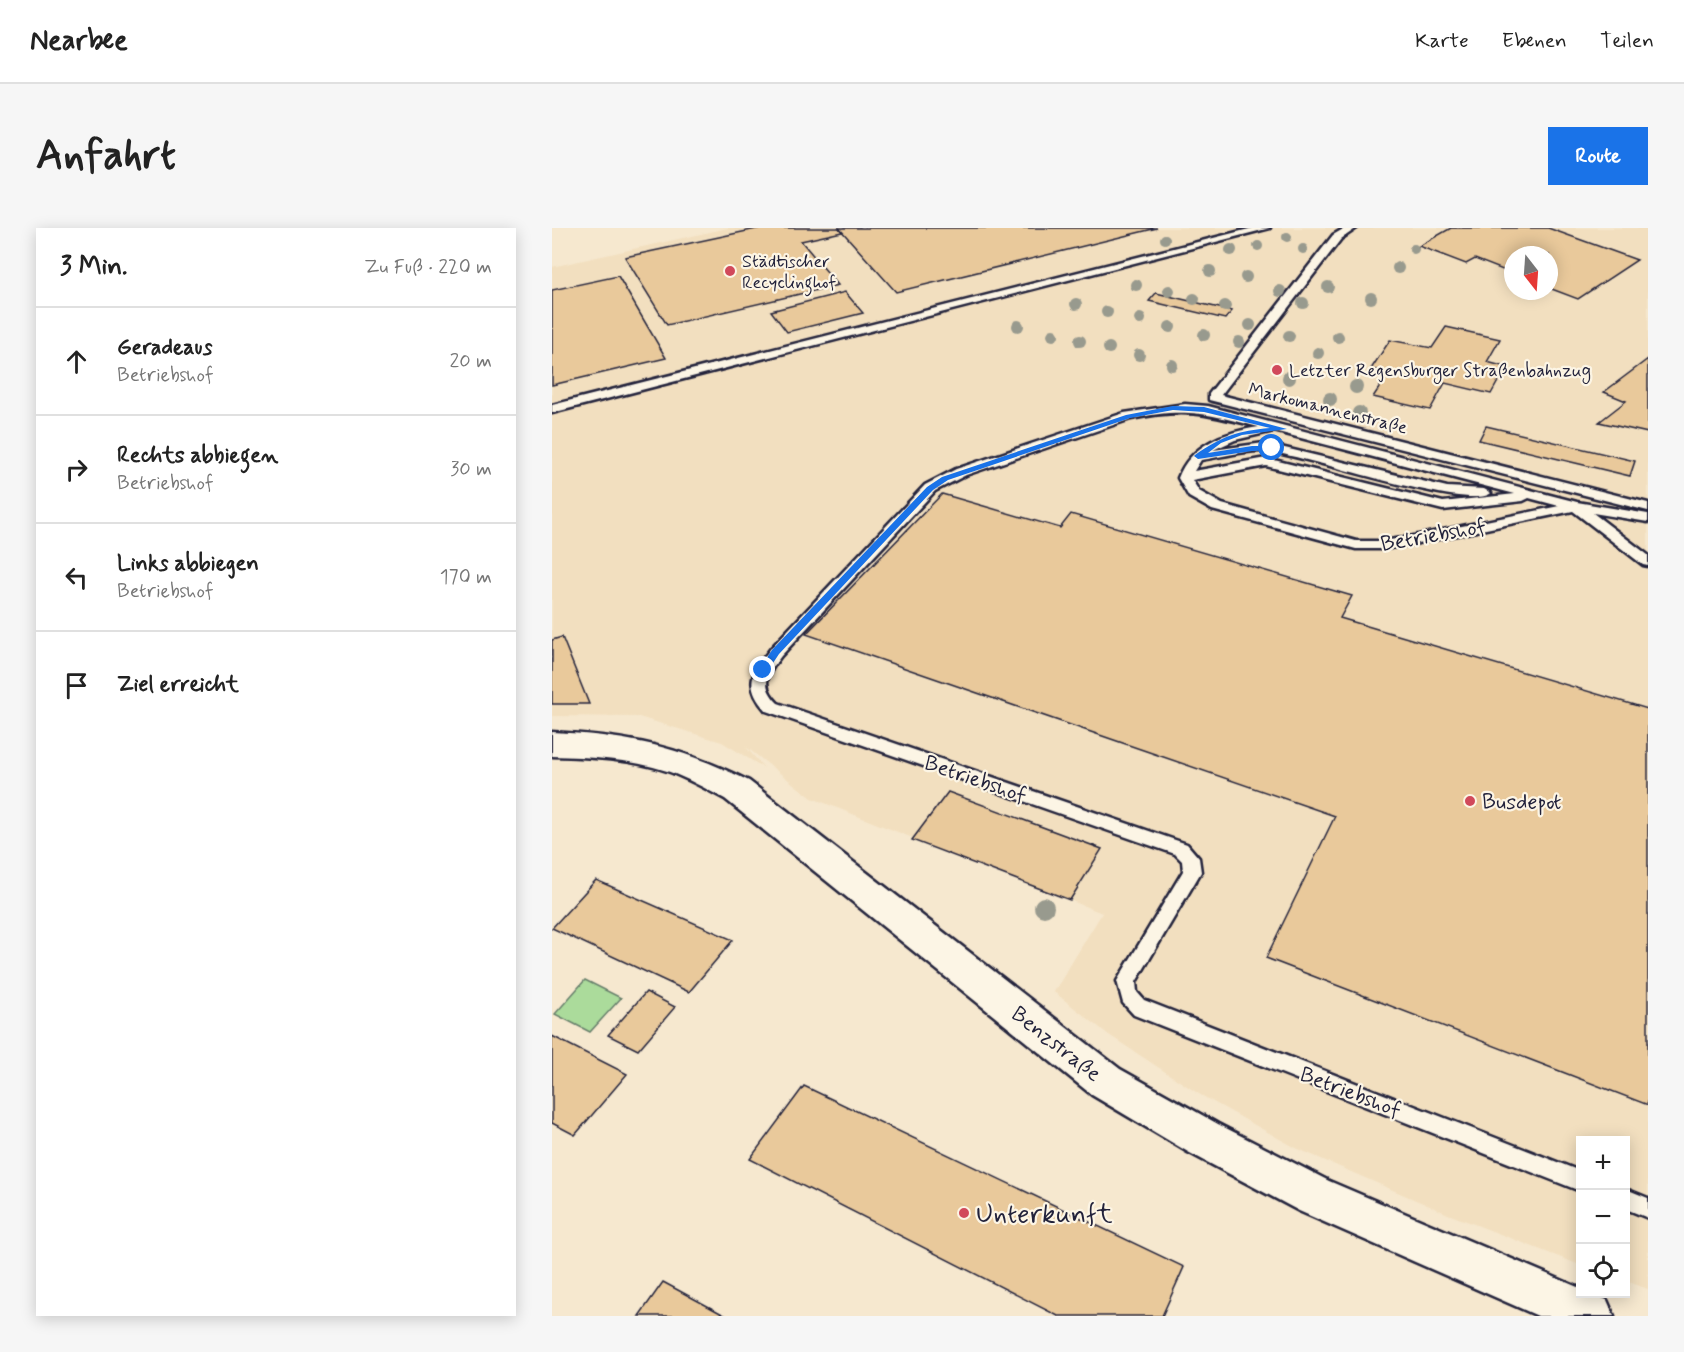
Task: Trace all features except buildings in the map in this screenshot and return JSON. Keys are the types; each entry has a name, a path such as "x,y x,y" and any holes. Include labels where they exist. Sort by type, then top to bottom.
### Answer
{"street":[{"name":"Benzstraße","path":"552,744 584,745 644,754 693,768 737,790 1106,1082 1203,1138 1314,1196 1591,1316"}],"lane":[{"path":"552,409 1265,228"},
{"name":"Markomannenstraße","path":"1352,228 1337,237 1213,397 1648,507"},
{"name":"Betriebshof","path":"1576,1179 1141,1009 1126,991 1126,981 1192,872 1190,858 1181,849 772,707 761,696 758,684 763,670 776,652 930,488 945,478 1128,416 1152,411 1173,408 1204,409 1576,506 1648,518"},
{"name":"Betriebshof","path":"1284,429 1241,433 1212,446 1191,473 1194,494 1217,507 1356,545 1383,545 1409,541 1576,506 1648,562"},
{"name":"Betriebshof","path":"1212,446 1260,438 1273,439 1452,484 1533,495"},
{"name":"Betriebshof","path":"1191,473 1260,455 1272,456 1445,499 1533,495"},
{"name":"Betriebshof","path":"1191,473 1195,483 1202,479 1272,469 1441,513 1533,495"},
{"path":"1630,1201 1648,1208"}],"shaded area":[{"path":"728,228 1648,228 1648,709 1340,618 1352,596 1071,515 1060,528 942,494 806,634 1335,816 1267,958 1648,1105 1648,1289 1630,1282 1630,1136 1576,1136 1576,1263 1448,1214 1296,1148 1199,1094 1109,1035 1054,992 1102,913 812,798 746,747 764,768 722,742 639,717 552,716 552,267"}],"green space":[{"path":"585,980 621,998 590,1032 555,1014"}],"place":[{"name":"Städtischer Recyclinghof","path":"730,271"},
{"name":"Letzter Regensburger Straßenbahnzug","path":"1277,370"},
{"name":"Busdepot","path":"1470,801"},
{"name":"Unterkunft","path":"964,1213"}],"route":[{"path":"763,670 776,652 930,488 945,478 1128,416 1173,408 1204,409 1284,429 1241,433 1218,442 1198,456 1252,448 1272,448"}]}
